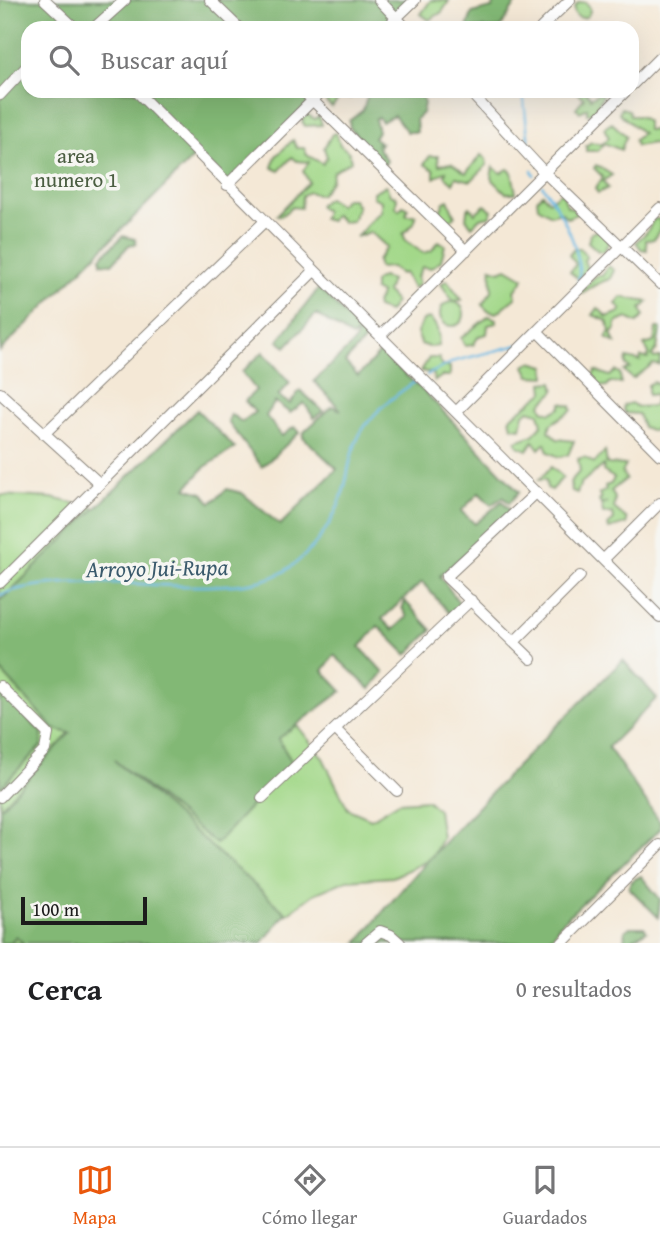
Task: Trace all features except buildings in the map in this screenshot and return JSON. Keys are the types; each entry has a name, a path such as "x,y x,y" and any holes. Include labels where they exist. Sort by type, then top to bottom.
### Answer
{"street":[{"path":"45,0 64,21"},
{"path":"102,21 125,0"},
{"path":"210,0 232,21"},
{"path":"379,0 399,21"},
{"path":"393,21 415,0"},
{"path":"548,21 570,0"},
{"path":"639,78 660,57"},
{"path":"0,95 21,72"},
{"path":"143,98 660,617"},
{"path":"478,98 544,172 660,284"},
{"path":"380,336 619,98"},
{"path":"227,185 312,100 466,251"},
{"path":"456,412 660,208"},
{"path":"44,434 264,222"},
{"path":"0,583 314,271"},
{"path":"537,331 660,455"},
{"path":"0,393 99,483"},
{"path":"531,659 446,576 537,492"},
{"path":"604,559 660,503"},
{"path":"514,642 580,576"},
{"path":"262,798 471,600"},
{"path":"0,685 48,734 48,742 45,750 0,797"},
{"path":"335,729 397,791"},
{"path":"562,943 660,845"},
{"path":"366,943 380,931 391,935 400,943"}],"green space":[{"name":"area numero 1","path":"0,0 414,0 393,21 21,21 21,98 315,98 227,185 196,155 0,351"},
{"path":"431,0 449,1 442,12 429,20 421,14"},
{"path":"496,0 518,0 504,21 469,21 472,13 492,8"},
{"path":"582,2 588,4 588,16 582,18 576,16 574,10 576,4"},
{"path":"327,98 339,98 332,107 326,102"},
{"path":"367,98 422,98 424,103 422,113 416,119 417,132 407,132 394,115 382,122 378,117 375,119 378,131 374,138 379,141 377,144 381,143 378,148 387,161 384,165 350,128 349,121 363,110"},
{"path":"584,98 601,98 594,112 587,114 587,108 580,112 576,108"},
{"path":"621,108 629,110 630,116 639,116 647,121 647,130 660,130 660,149 653,143 636,146 634,140 642,133 619,113"},
{"path":"306,114 315,119 319,116 322,125 305,126 302,121"},
{"path":"612,123 626,136 621,150 604,143 598,151 586,151 586,146 591,142 601,144 609,138 604,128"},
{"path":"336,133 340,145 349,152 351,161 333,172 331,181 320,195 308,192 302,196 301,208 292,207 281,216 277,215 309,182 303,171 309,162 297,161 292,157 279,171 272,167 276,156 293,140 297,148 304,148 307,155 323,164 327,157 324,148 332,134"},
{"path":"481,155 486,159 487,165 471,181 456,177 453,183 445,176 446,171 434,178 434,170 424,164 430,156 438,156 439,165 451,163 466,173"},
{"path":"596,165 612,175 603,181 608,188 598,193 595,189 603,177 594,168"},
{"path":"493,167 501,173 508,169 512,172 516,193 506,193 491,178"},
{"path":"386,185 390,195 397,197 396,207 399,210 403,206 408,208 406,215 416,215 414,223 403,234 406,241 423,253 431,251 439,241 445,245 441,261 431,268 422,267 417,277 419,285 413,288 404,273 400,274 392,267 379,268 377,261 387,247 370,232 356,237 381,212 381,201 373,197 373,192"},
{"path":"560,193 563,194 567,206 581,212 567,218 561,212 551,215 538,207 537,199 542,194 549,201"},
{"path":"328,198 339,205 345,199 353,199 358,207 352,221 342,222 335,215 330,221 323,219 325,211 319,207"},
{"path":"448,200 455,216 450,221 443,220 439,214 444,202"},
{"path":"485,205 492,210 490,216 480,218 472,226 466,219 467,210 470,207 475,213"},
{"path":"654,219 660,219 660,229 654,239 646,240 647,250 641,249 636,242 647,232"},
{"path":"599,230 610,239 604,252 598,251 588,242 591,233"},
{"path":"123,236 135,239 136,244 129,245 112,264 101,263 101,257"},
{"path":"575,248 580,248 587,257 584,260 587,268 579,279 570,272 576,264 569,255"},
{"path":"608,266 614,270 610,279 582,293 580,291 597,275 602,276"},
{"path":"491,268 500,271 507,268 524,278 515,291 516,297 497,313 488,311 482,305 492,291"},
{"path":"382,277 391,280 387,292 395,302 389,312 377,308 376,303 381,294 374,290 374,282"},
{"path":"447,280 462,300 453,301 441,284"},
{"path":"319,288 367,338 345,362 358,376 380,353 424,391 519,492 509,503 503,497 491,505 479,493 461,511 475,524 502,501 512,513 440,576 460,604 450,614 422,582 382,619 393,630 407,617 402,608 405,601 432,630 407,655 378,626 360,647 384,673 370,689 334,655 323,671 342,691 278,739 292,762 216,844 114,760 286,913 262,943 23,943 16,936 10,943 0,943 0,808 70,733 54,729 0,670 0,601 197,410 235,448 205,467 186,488 203,493 211,503 227,489 242,493 280,525 337,469 303,437 304,432 332,406 341,410 314,381 353,344 359,332 352,337 316,314 286,347 278,341"},
{"path":"621,297 648,302 641,309 644,316 637,323 627,318 616,323 616,329 611,334 615,343 606,338 610,331 607,321 593,315 598,308 607,317 620,312 621,309 616,304"},
{"path":"452,302 460,306 464,314 460,322 452,326 444,322 440,314 444,306"},
{"path":"489,316 496,319 497,323 488,325 487,334 479,336 473,345 465,346 461,338"},
{"path":"429,318 438,330 438,346 421,344 417,332 423,320"},
{"path":"656,328 660,328 657,349 652,355 654,358 660,357 660,365 653,364 633,379 624,371 630,368 626,365 627,358 640,361 641,357 648,358 649,353 644,345 654,342"},
{"path":"263,352 290,383 278,396 290,404 300,390 323,411 314,418 304,403 290,413 275,402 266,416 282,436 294,427 300,432 262,467 228,422 231,414 242,422 255,412 245,401 256,390 242,372"},
{"path":"429,358 439,358 442,366 450,367 450,376 442,376 435,381 432,373 421,371"},
{"path":"531,362 545,366 546,377 530,376 525,366"},
{"path":"596,371 610,376 616,371 620,373 621,383 610,382 607,386 597,387 590,379"},
{"path":"553,382 555,391 541,404 543,410 551,413 560,408 562,403 571,406 572,410 551,424 549,431 557,439 574,441 568,455 559,457 548,452 545,443 539,449 533,441 527,450 518,446 516,441 533,435 542,425 539,413 529,410 524,414 521,428 512,427 510,418 544,392 543,383"},
{"path":"653,382 660,385 660,425 653,431 643,427 638,414 625,413 623,409 624,405 631,403 637,407 654,406 656,394 648,395 648,385"},
{"path":"605,451 607,464 626,465 622,472 626,479 611,491 615,498 614,508 627,519 627,524 609,529 608,525 614,520 613,513 603,514 602,506 607,502 601,505 599,501 602,498 599,494 606,490 605,486 611,484 614,478 603,471 604,465 581,483 577,493 572,491 570,482 580,471 578,459 584,457 594,463"},
{"path":"551,467 563,477 552,490 547,488 546,480 539,480"},
{"path":"0,495 51,498 104,510 277,700 323,758 348,809 371,819 399,802 427,800 438,810 442,838 431,859 393,877 347,880 314,894 248,943 0,943"},
{"path":"623,660 657,698 608,747 660,822 660,829 559,925 554,935 538,943 357,943 453,833"},
{"path":"0,692 42,733 41,746 0,788"},
{"path":"641,876 660,899 658,917 629,888 631,881"},
{"path":"630,927 644,927 647,931 634,938 633,943 624,943 625,931"}],"waterway":[{"name":"Arroyo Jui-Rupa","path":"524,98 529,147"},
{"name":"Arroyo Jui-Rupa","path":"532,170 534,175"},
{"name":"Arroyo Jui-Rupa","path":"542,185 563,219 574,245 578,259 578,284"},
{"name":"Arroyo Jui-Rupa","path":"427,375 455,361 518,345"},
{"name":"Arroyo Jui-Rupa","path":"0,595 47,584 217,586 276,576 296,563 323,534 341,498 354,446 365,426 386,404 418,380"}]}
